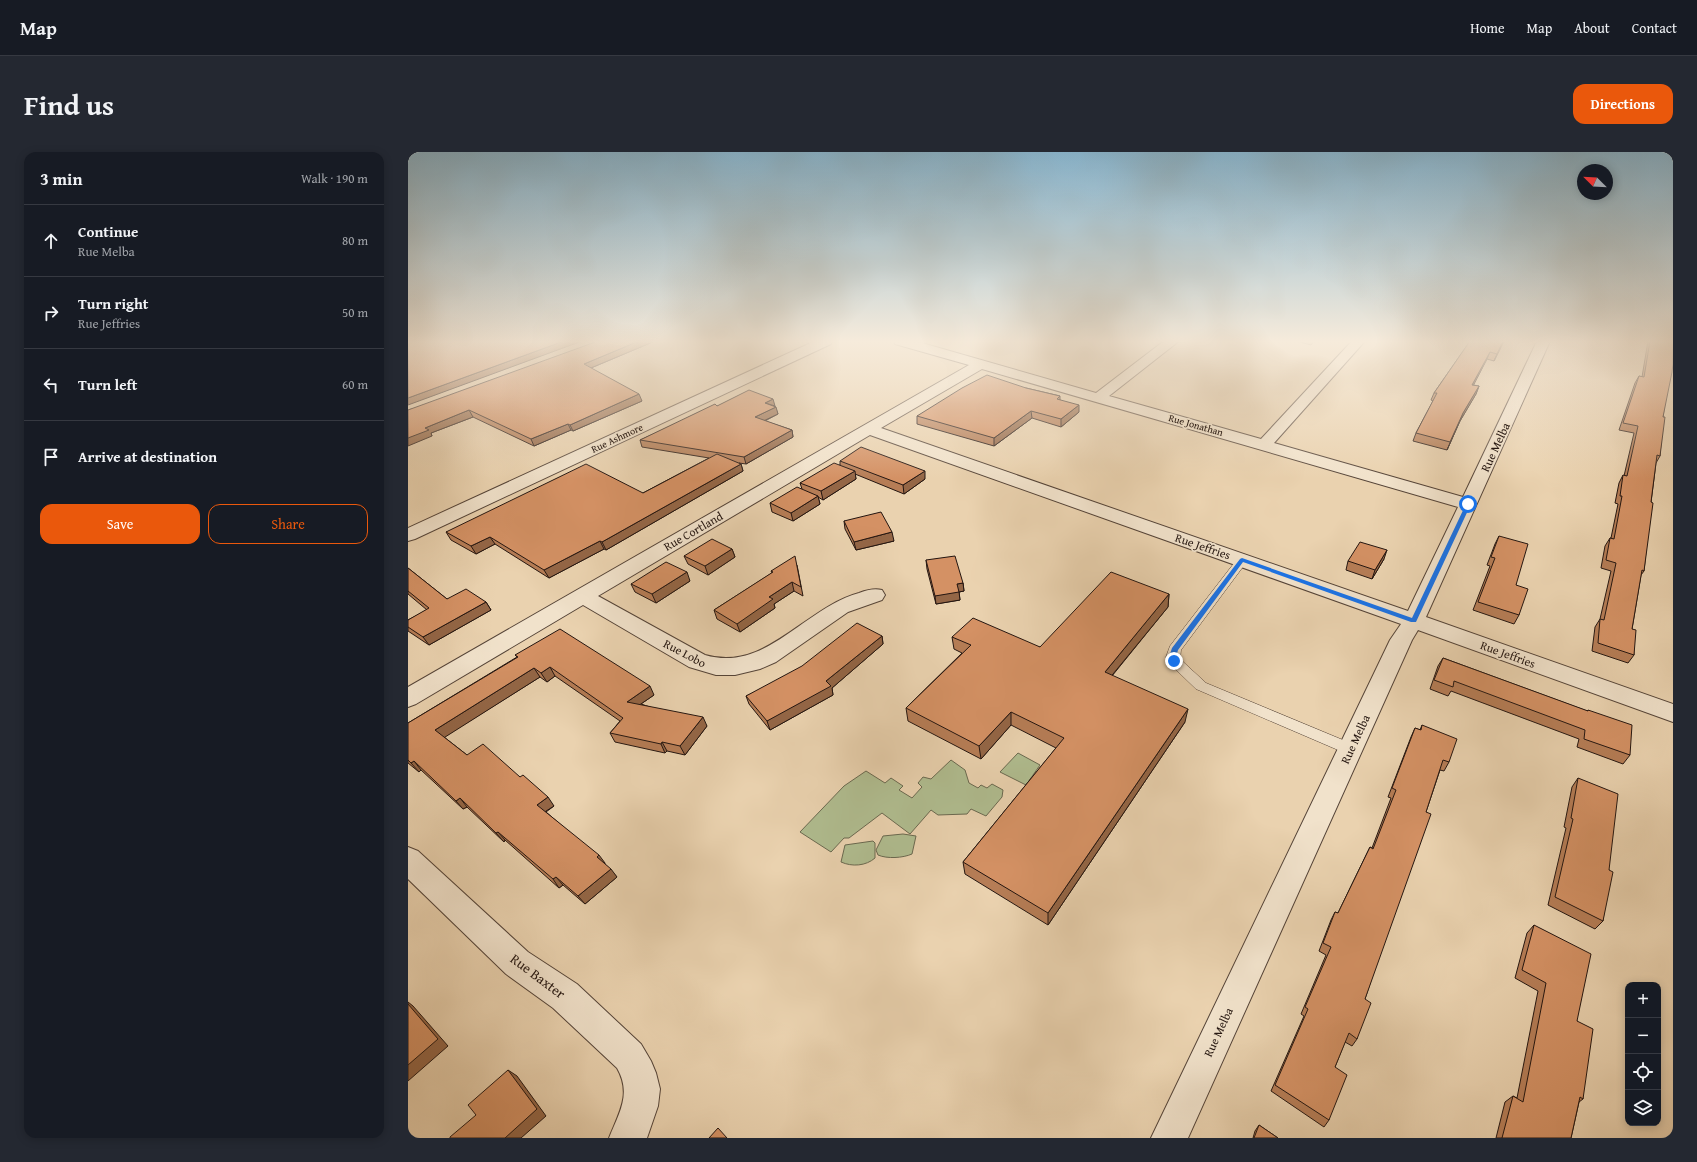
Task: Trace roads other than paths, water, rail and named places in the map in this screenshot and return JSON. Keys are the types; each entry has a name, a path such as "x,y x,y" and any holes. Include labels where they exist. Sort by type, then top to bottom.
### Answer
{"street":[{"name":"Rue Ashmore","path":"408,535 727,387"},
{"name":"Rue Cortland","path":"408,698 939,387"},
{"name":"Rue Jonathan","path":"1059,387 1468,504"},
{"path":"1098,398 1112,387"},
{"path":"1264,445 1317,387"},
{"name":"Rue Melba","path":"1169,1138 1401,640 1413,621 1523,387"},
{"name":"Rue Jeffries","path":"868,429 1673,713"},
{"name":"Rue Lobo","path":"583,596 697,661 709,666 733,667 762,661 840,607 875,595"},
{"name":"Rue Baxter","path":"408,860 518,962 566,996 629,1056 639,1074 642,1089 640,1106 633,1128 627,1138"}],"lane":[{"path":"1242,560 1175,650 1173,657 1174,661 1201,686 1350,749"}]}
